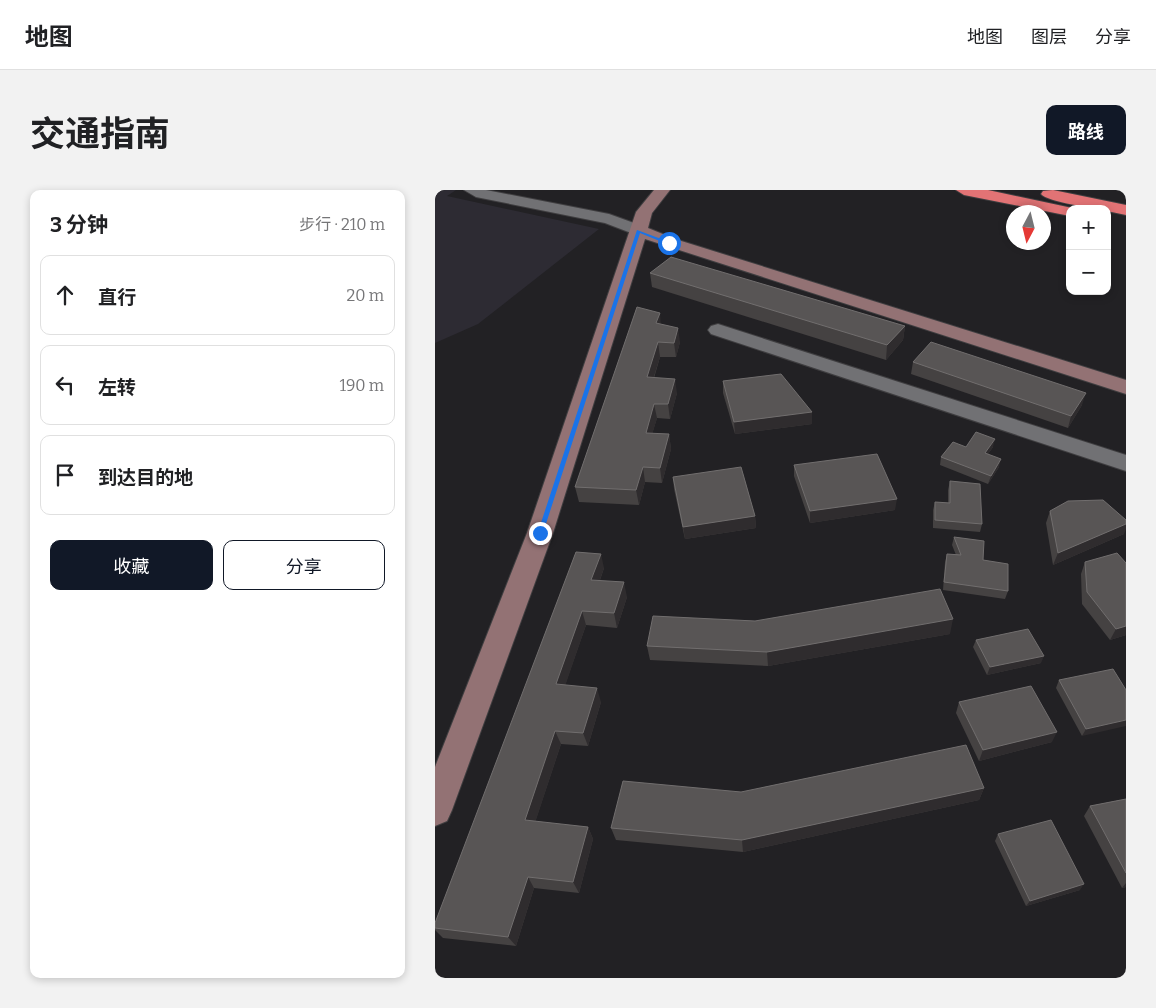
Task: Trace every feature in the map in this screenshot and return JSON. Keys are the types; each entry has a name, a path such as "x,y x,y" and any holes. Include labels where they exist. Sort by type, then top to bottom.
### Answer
{"highway":[{"path":"964,190 1066,210"},
{"path":"1027,190 1126,210"},
{"path":"1111,220 1126,223"}],"street":[{"path":"473,190 482,194 609,219 669,243 1126,387"},
{"path":"435,810 540,533 644,212 662,190"},
{"path":"718,330 1126,463"}],"shaded area":[{"path":"435,190 456,190 447,196 599,229 478,324 435,343"}],"building":[{"path":"671,257 905,326 887,345 650,273"},
{"path":"637,307 660,313 656,323 678,328 674,343 658,342 647,377 675,379 668,404 654,404 646,433 669,434 660,468 643,467 636,490 575,487"},
{"path":"931,342 1086,393 1071,416 913,362"},
{"path":"781,374 812,412 734,422 723,381"},
{"path":"976,432 995,439 985,453 1001,459 991,476 941,457 953,442 966,447"},
{"path":"877,454 897,499 810,511 794,465"},
{"path":"741,467 755,516 683,527 673,477"},
{"path":"950,481 980,484 982,524 935,520 935,502 950,503"},
{"path":"1103,500 1126,520 1126,524 1058,553 1050,511 1068,501"},
{"path":"954,537 984,541 983,560 1008,564 1008,591 944,582 947,554 961,555"},
{"path":"576,552 601,554 591,580 624,582 614,613 582,611 556,684 597,688 583,733 555,731 525,820 588,827 573,882 528,877 508,937 435,928 435,923"},
{"path":"1117,553 1126,563 1126,626 1116,629 1087,592 1085,562"},
{"path":"940,589 953,619 767,652 647,646 653,616 755,621"},
{"path":"1028,629 1044,656 990,667 976,640"},
{"path":"1113,669 1126,690 1126,720 1086,729 1059,680"},
{"path":"1031,686 1057,732 983,750 959,702"},
{"path":"966,745 984,788 742,840 611,828 623,781 741,792"},
{"path":"1126,799 1126,873 1090,806"},
{"path":"1051,820 1084,884 1030,901 998,834"}],"route":[{"path":"540,533 639,231 669,243"}]}
